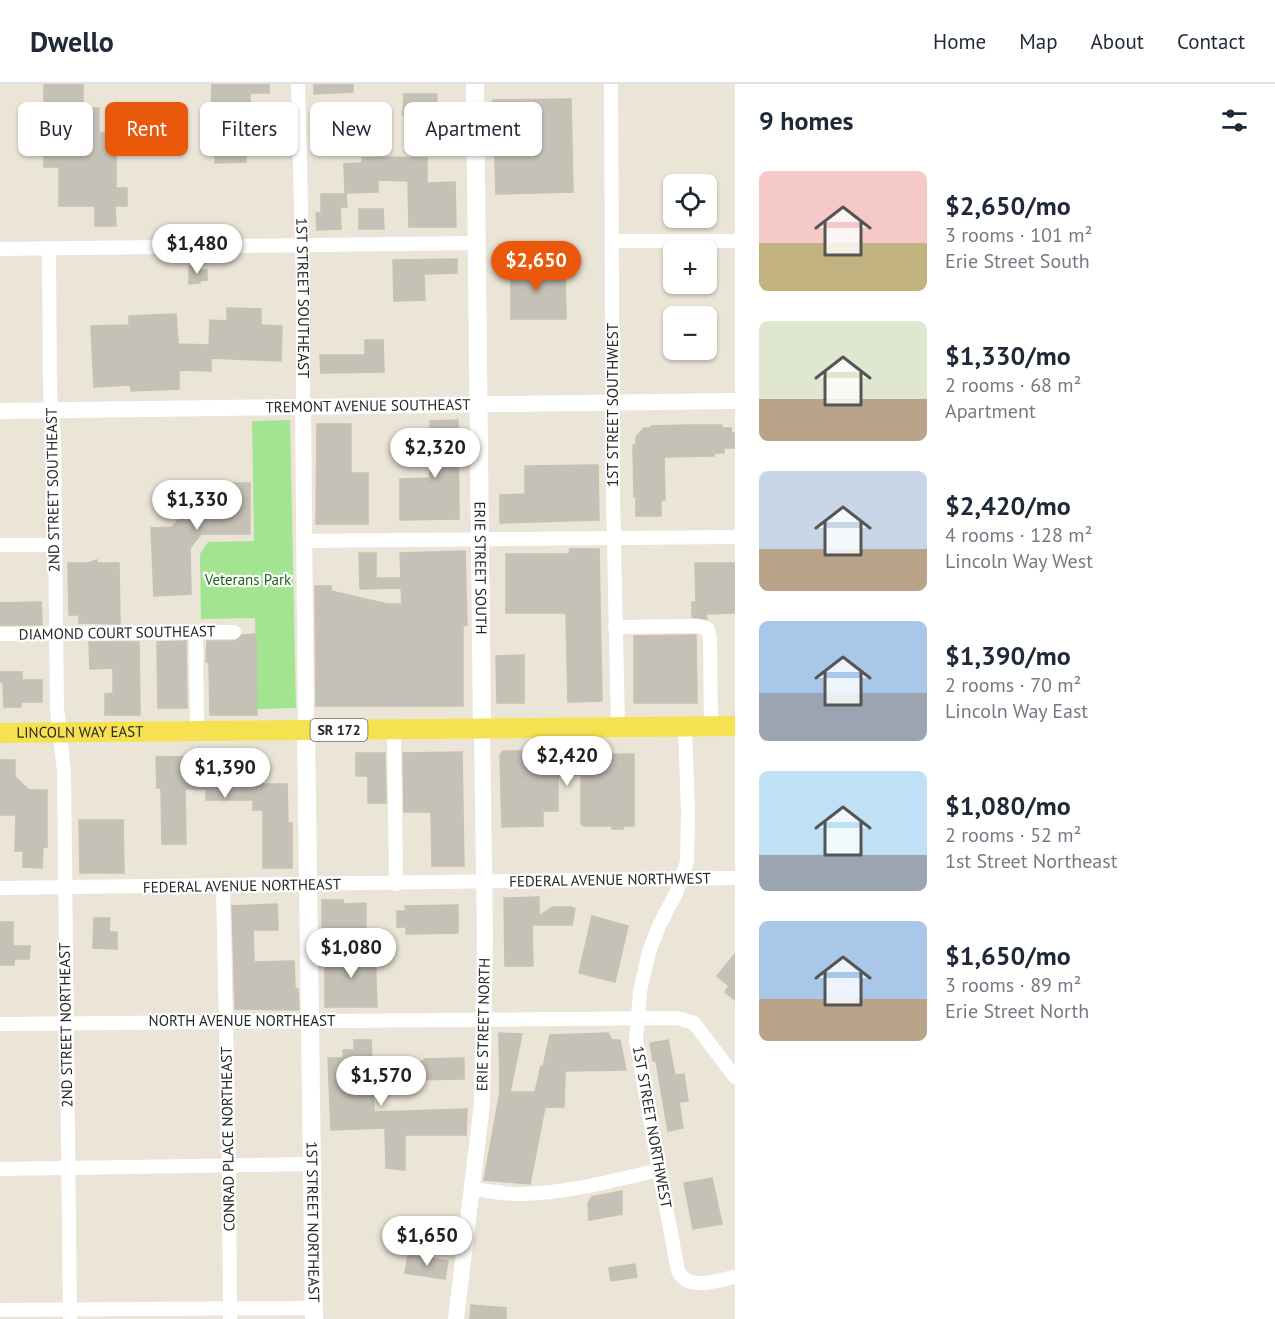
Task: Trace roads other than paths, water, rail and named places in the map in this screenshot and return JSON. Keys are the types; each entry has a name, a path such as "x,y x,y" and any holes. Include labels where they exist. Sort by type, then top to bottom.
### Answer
{"main road":[{"name":"ERIE STREET SOUTH","path":"474,84 482,729"},
{"name":"SR 172","path":"482,729 735,726"},
{"name":"LINCOLN WAY EAST","path":"0,733 482,729"},
{"name":"1ST STREET NORTHEAST","path":"306,730 314,1313"}],"street":[{"name":"1ST STREET SOUTHEAST","path":"298,84 302,246 306,730"},
{"name":"1ST STREET SOUTHWEST","path":"611,84 614,538 618,727"},
{"path":"612,241 735,240"},
{"path":"0,249 477,243"},
{"name":"2ND STREET SOUTHEAST","path":"49,249 50,393 54,437 56,633 60,732"},
{"name":"TREMONT AVENUE SOUTHEAST","path":"0,411 735,401"},
{"path":"303,541 735,537"},
{"path":"0,545 55,545"},
{"path":"615,627 698,626 708,629 711,726"},
{"path":"196,632 197,731"},
{"name":"DIAMOND COURT SOUTHEAST","path":"0,634 234,632"},
{"name":"1ST STREET NORTHWEST","path":"685,726 688,772 687,862 649,952 640,991 637,1019 638,1054 676,1261 681,1275 687,1281 699,1283 735,1276"},
{"path":"394,729 396,884"},
{"name":"ERIE STREET NORTH","path":"456,1319 482,1104 485,882 482,729"},
{"name":"2ND STREET NORTHEAST","path":"60,732 64,771 70,1314"},
{"name":"FEDERAL AVENUE NORTHWEST","path":"485,882 735,878"},
{"name":"FEDERAL AVENUE NORTHEAST","path":"0,888 485,882"},
{"name":"CONRAD PLACE NORTHEAST","path":"223,886 230,1314"},
{"name":"NORTH AVENUE NORTHEAST","path":"0,1024 677,1018 694,1023 735,1077"},
{"path":"0,1169 311,1164"},
{"path":"472,1189 513,1194 537,1194 659,1170"},
{"path":"0,1310 70,1314 314,1313"}],"park label":[{"name":"Veterans Park","path":"248,580"}]}
